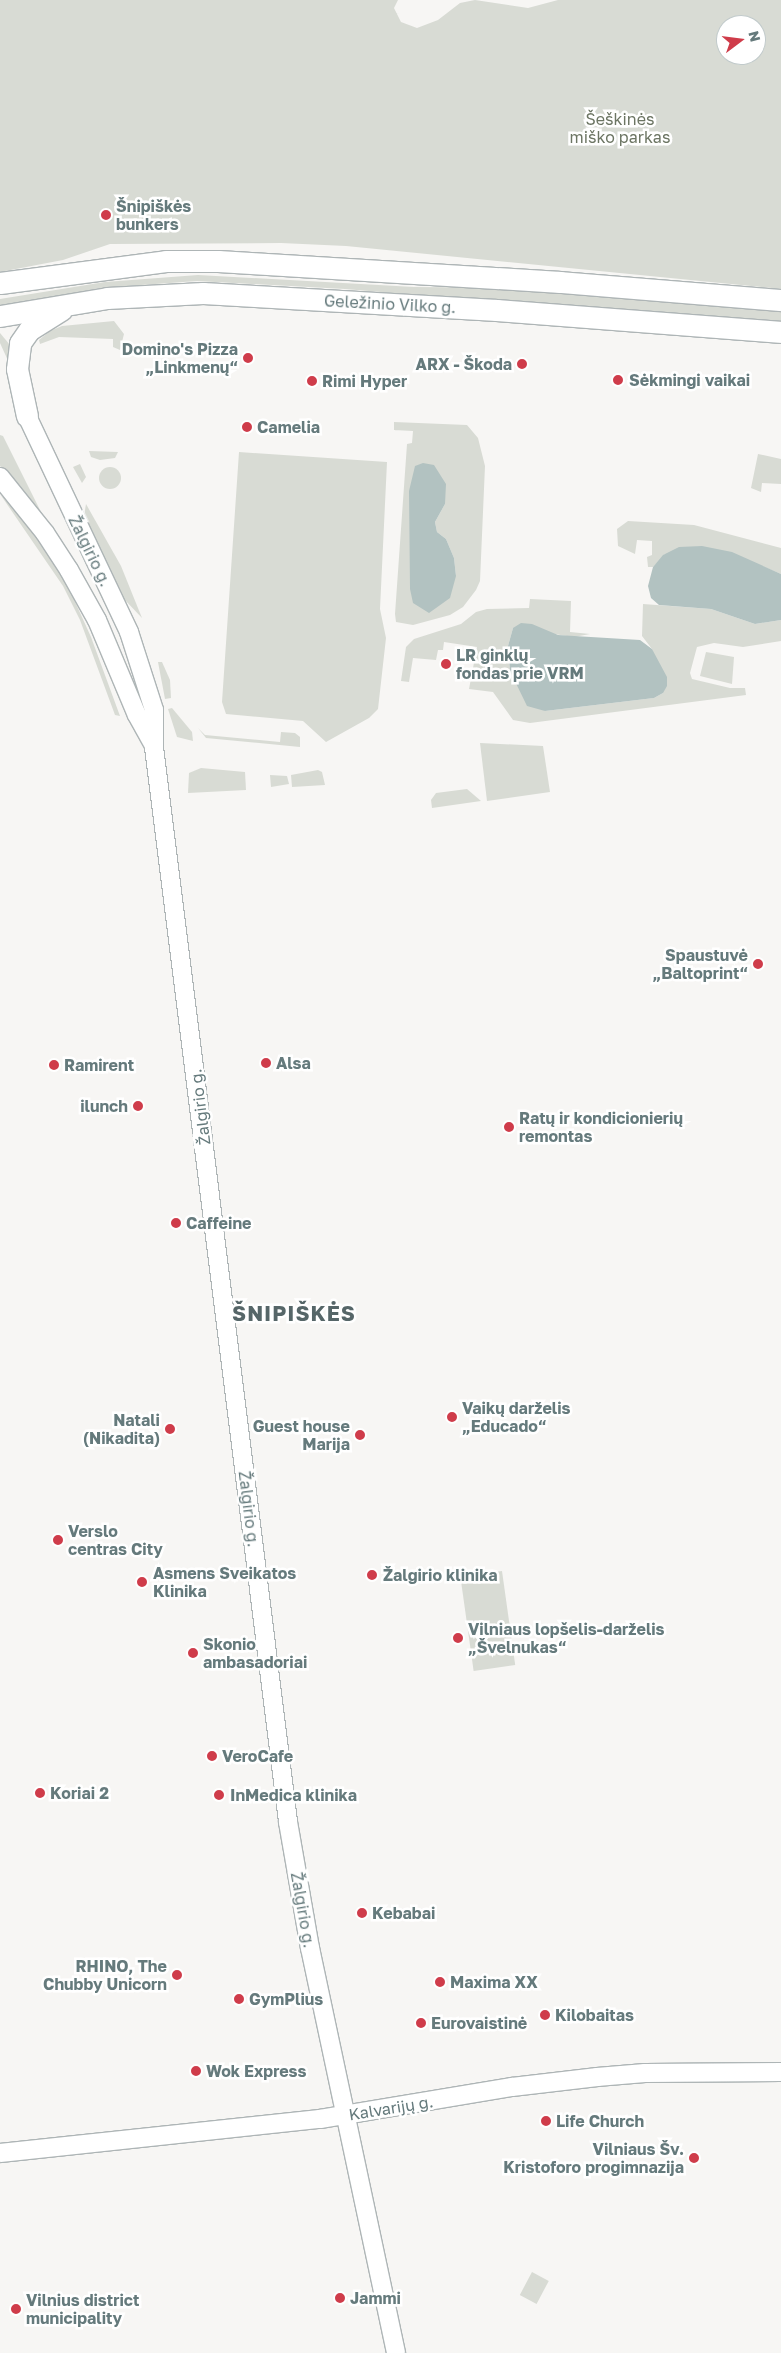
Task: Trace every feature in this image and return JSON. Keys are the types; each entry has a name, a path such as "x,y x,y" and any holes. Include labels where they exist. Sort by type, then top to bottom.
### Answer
{"highway":[{"name":"Geležinio Vilko g.","path":"0,283 166,261 218,262 560,282 781,300"},
{"name":"Geležinio Vilko g.","path":"0,316 70,304 155,295 242,295 497,310 781,332"},
{"path":"27,416 17,369 20,343 39,322 70,304"},
{"name":"Žalgirio g.","path":"0,362 27,416"}],"main road":[{"name":"Žalgirio g.","path":"27,416 128,632 154,710 154,747 281,1772 310,1948 344,2116 396,2353"},
{"name":"Žalgirio g.","path":"0,477 45,533 97,620 137,716 154,747"},
{"name":"Kalvarijų g.","path":"0,2153 344,2116 512,2087 597,2077 645,2073 781,2072"}],"green space":[{"name":"Šeškinės miško parkas","path":"0,0 398,0 394,8 401,22 417,28 438,20 460,3 475,0 528,8 558,0 781,0 781,289 346,246 281,243 110,244 63,260 0,272"},
{"path":"198,275 414,287 527,288 781,310 781,326 345,289 197,281 100,288 0,308 0,299 105,282"},
{"path":"114,321 124,334 120,350 113,347 113,339 59,337 40,344 39,340 50,331 62,326"},
{"path":"0,333 10,345 10,365 0,343"},
{"path":"394,422 467,425 478,438 485,466 480,581 476,590 463,607 450,615 413,625 396,622 395,614 407,444 412,443 413,431 394,430","holes":["409,491 445,504 435,522 437,532 446,539 454,558 456,576"]},
{"path":"0,435 3,436 42,514 0,466"},
{"path":"89,451 118,452 115,458 100,460 91,457"},
{"path":"239,452 387,462 380,609 386,638 378,709 369,718 326,742 303,721 226,714 222,702"},
{"path":"758,454 781,459 781,484 762,483 761,492 751,488"},
{"path":"80,464 86,477 82,483 73,467"},
{"path":"110,467 118,470 121,478 118,486 110,489 102,486 99,478 102,470"},
{"path":"0,494 37,536 67,584 91,637 120,716 115,715 80,620 63,586"},
{"path":"86,504 121,566 142,618 124,599 84,516"},
{"path":"628,521 694,525 781,548 781,574 757,564 665,554 653,567 648,567 647,557 652,555 652,541 637,540 635,554 618,546 617,529"},
{"path":"530,599 571,601 570,632 590,634 574,637 513,628 508,646 510,671 545,711 654,698 663,693 652,649 642,636 643,604 711,609 755,624 781,620 781,641 743,647 714,643 697,647 690,673 692,679 730,688 745,688 746,695 530,723 513,720 493,692 469,689 477,647 444,642 443,650 438,650 436,660 413,658 409,682 401,681 406,647 414,639 461,624 476,612 487,609 529,608"},
{"path":"706,652 734,657 732,684 700,676"},
{"path":"158,662 162,662 170,680 171,698 165,699"},
{"path":"172,708 192,732 193,741 177,737 168,709"},
{"path":"198,728 205,735 280,742 281,732 295,733 300,737 300,747 206,738"},
{"path":"480,743 543,746 550,792 487,801"},
{"path":"201,768 245,772 246,790 188,793 189,773"},
{"path":"318,770 322,772 325,785 292,787 291,775"},
{"path":"270,775 287,776 289,784 271,787"},
{"path":"467,789 481,801 432,808 431,800 436,793"},
{"path":"502,1571 515,1665 474,1671 460,1577"},
{"path":"532,2272 549,2281 537,2304 520,2295"}],"shaded area":[{"path":"423,463 434,465 446,484 445,504 435,522 437,532 446,539 454,558 456,576 450,598 429,613 413,603 410,589 409,491 415,466"},
{"path":"702,546 732,552 781,574 781,620 755,624 711,609 659,605 651,598 648,586 653,567 663,555 679,547"},
{"path":"521,623 532,624 558,635 640,640 652,649 667,677 667,686 663,693 654,698 545,711 527,706 510,671 508,646 513,628"}],"place":[{"name":"Šnipiškės bunkers","path":"106,215"},
{"name":"Domino's Pizza „Linkmenų“","path":"248,358"},
{"name":"ARX - Škoda","path":"522,364"},
{"name":"Sėkmingi vaikai","path":"618,380"},
{"name":"Rimi Hyper","path":"312,381"},
{"name":"Camelia","path":"247,427"},
{"name":"LR ginklų fondas prie VRM","path":"446,664"},
{"name":"Spaustuvė „Baltoprint“","path":"758,964"},
{"name":"Alsa","path":"266,1063"},
{"name":"Ramirent","path":"54,1065"},
{"name":"ilunch","path":"138,1106"},
{"name":"Ratų ir kondicionierių remontas","path":"509,1127"},
{"name":"Caffeine","path":"176,1223"},
{"name":"Vaikų darželis „Educado“","path":"452,1417"},
{"name":"Natali (Nikadita)","path":"170,1429"},
{"name":"Guest house Marija","path":"360,1435"},
{"name":"Verslo centras City","path":"58,1540"},
{"name":"Žalgirio klinika","path":"372,1575"},
{"name":"Asmens Sveikatos Klinika","path":"142,1582"},
{"name":"Vilniaus lopšelis-darželis „Švelnukas“","path":"458,1638"},
{"name":"Skonio ambasadoriai","path":"193,1653"},
{"name":"VeroCafe","path":"212,1756"},
{"name":"Koriai 2","path":"40,1793"},
{"name":"InMedica klinika","path":"219,1795"},
{"name":"Kebabai","path":"362,1913"},
{"name":"RHINO, The Chubby Unicorn","path":"177,1975"},
{"name":"Maxima XX","path":"440,1982"},
{"name":"GymPlius","path":"239,1999"},
{"name":"Kilobaitas","path":"545,2015"},
{"name":"Eurovaistinė","path":"421,2023"},
{"name":"Wok Express","path":"196,2071"},
{"name":"Life Church","path":"546,2121"},
{"name":"Vilniaus Šv. Kristoforo progimnazija","path":"694,2158"},
{"name":"Jammi","path":"340,2298"},
{"name":"Vilnius district municipality","path":"16,2309"}],"district":[{"name":"ŠNIPIŠKĖS","path":"294,1313"}]}
